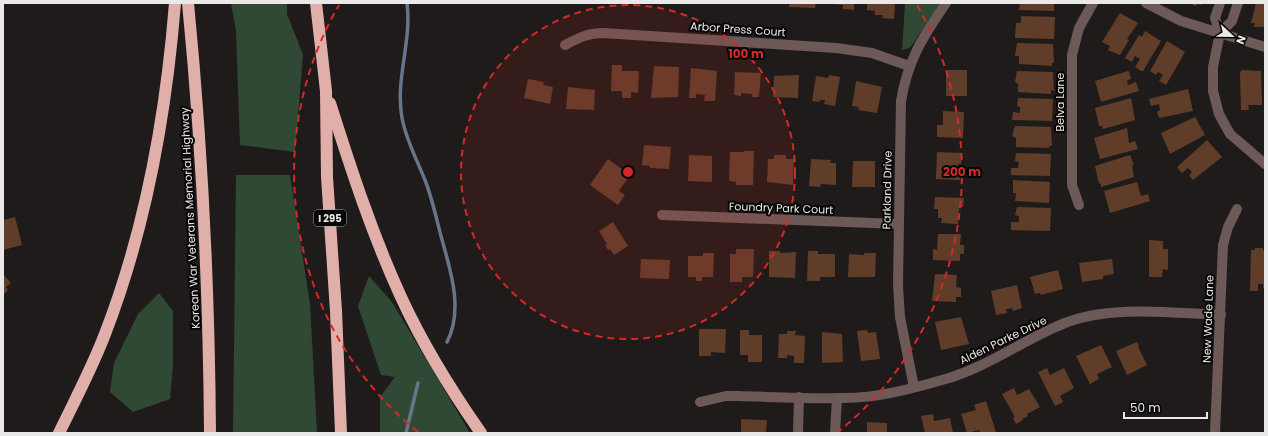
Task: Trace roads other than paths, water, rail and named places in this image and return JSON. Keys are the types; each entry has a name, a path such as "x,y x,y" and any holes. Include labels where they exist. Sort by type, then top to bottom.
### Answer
{"highway":[{"path":"59,433 87,376 105,334 136,239 156,156 167,90 175,3"},
{"name":"Korean War Veterans Memorial Highway","path":"188,3 200,138 205,225 210,433"},
{"name":"I 295","path":"316,3 326,91 327,177 336,311 341,433"},
{"path":"326,91 372,229 401,298 442,374 481,433"}],"street":[{"name":"Parkland Drive","path":"914,387 900,317 898,285 901,101 909,66 920,42 946,3"},
{"name":"Belva Lane","path":"1079,205 1074,194 1072,184 1072,55 1079,28 1093,3"},
{"path":"1146,3 1181,21 1265,48"},
{"path":"1220,3 1215,18 1220,34 1213,75 1213,91 1219,114 1230,134 1265,164"},
{"path":"1220,34 1232,21 1238,3"},
{"name":"Arbor Press Court","path":"565,45 583,36 603,32 836,48 872,53 909,66"},
{"name":"New Wade Lane","path":"1215,433 1223,245 1228,227 1237,209"},
{"name":"Foundry Park Court","path":"662,215 899,224"},
{"name":"Alden Parke Drive","path":"700,402 726,396 837,398 867,396 914,387 974,370 1065,323 1088,316 1109,312 1221,315"},
{"path":"798,433 799,397"},
{"path":"835,433 837,398"}],"waterway":[{"path":"407,3 408,18 400,103 402,118 409,142 430,194 454,289 454,316 452,329 447,342"},
{"path":"406,433 418,383"}]}
